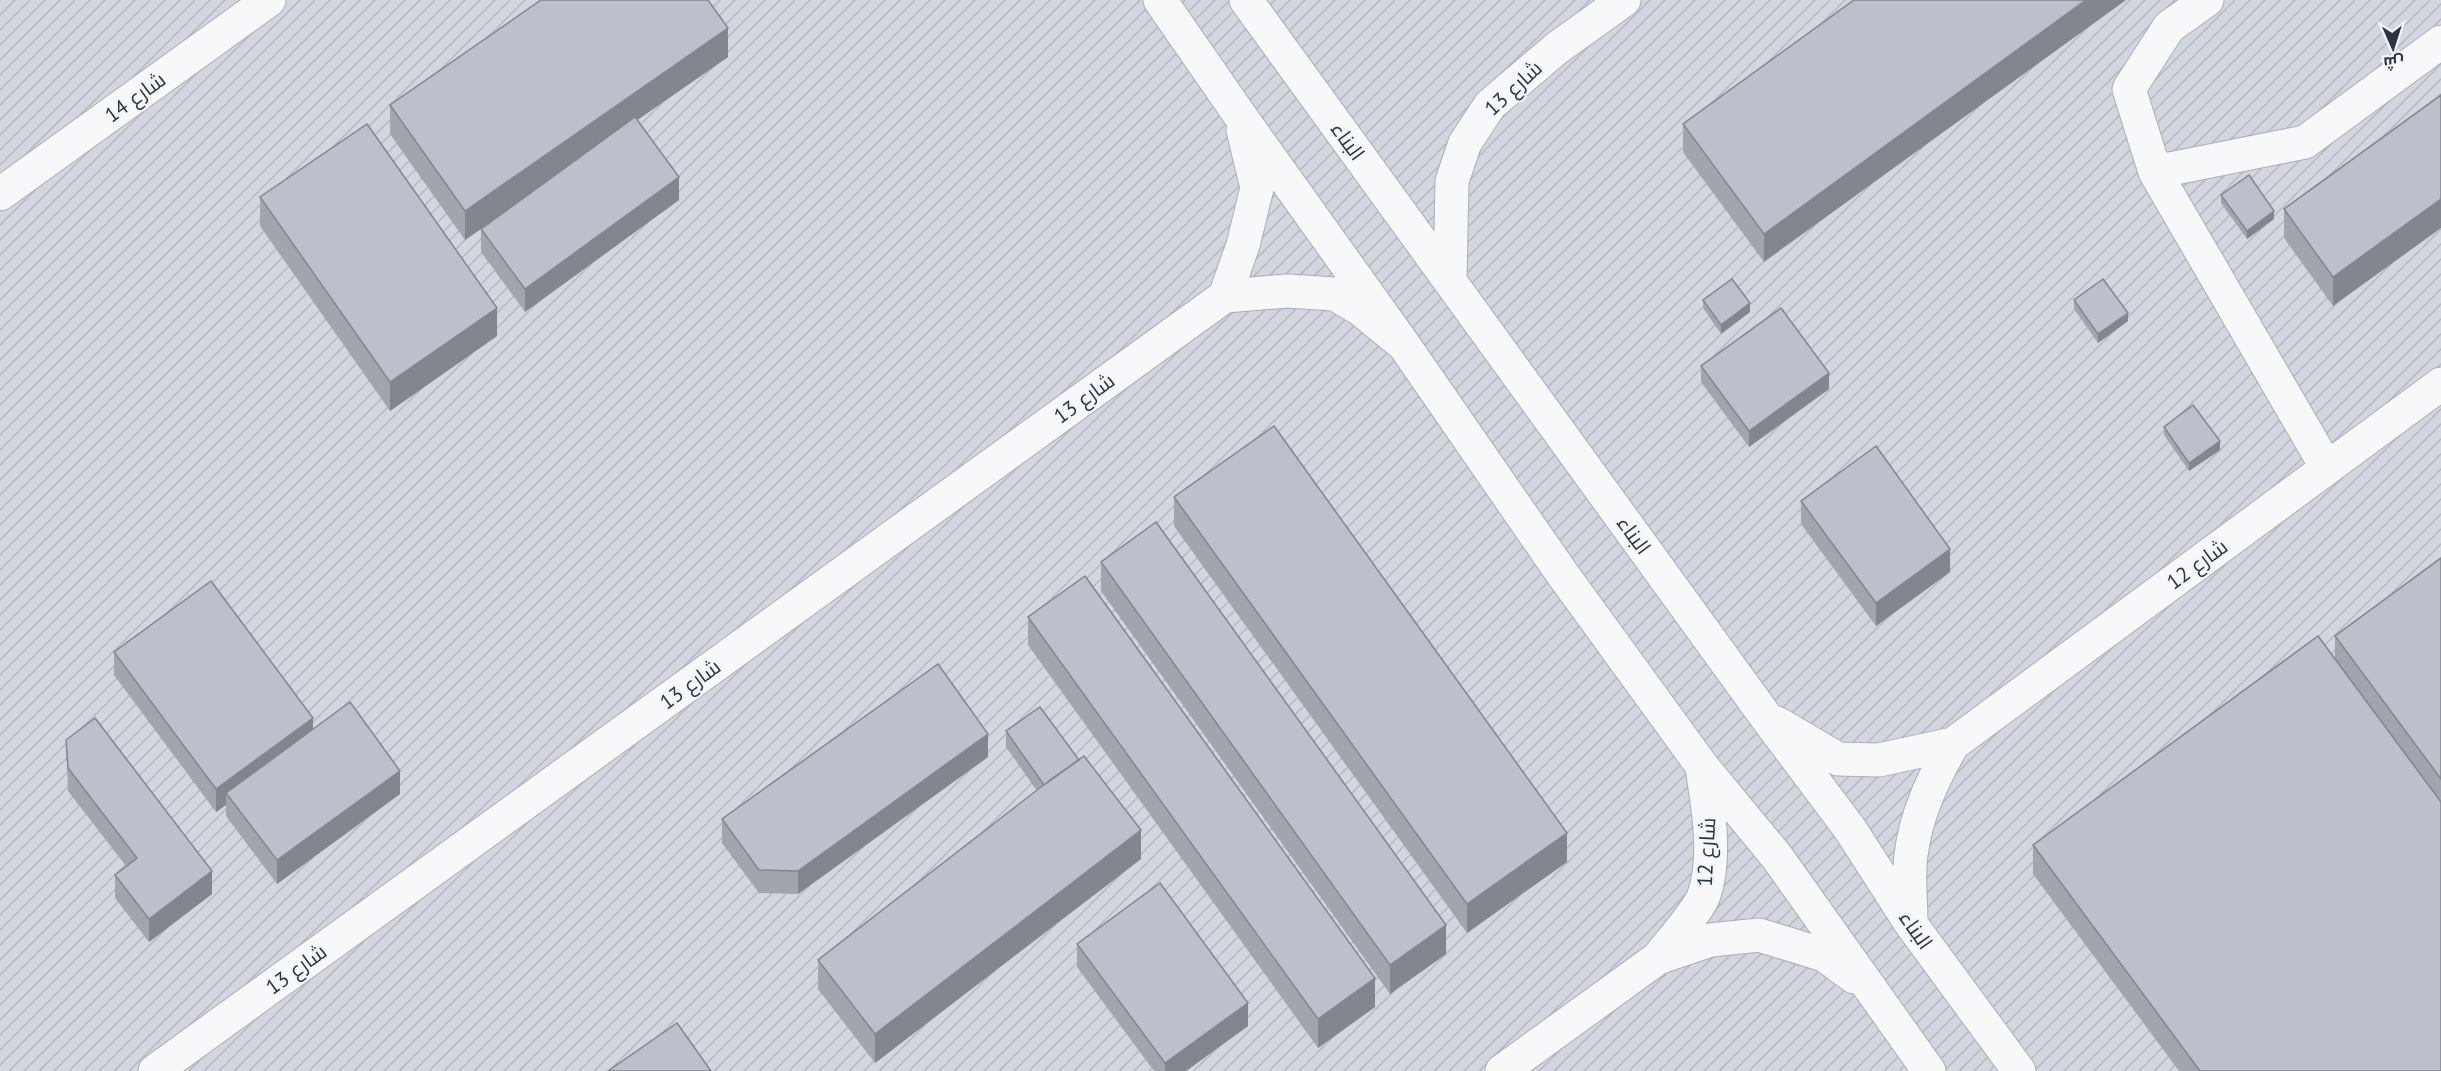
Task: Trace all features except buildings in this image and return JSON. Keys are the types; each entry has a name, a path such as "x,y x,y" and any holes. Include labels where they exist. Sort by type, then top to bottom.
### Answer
{"street":[{"name":"شارع 14","path":"0,194 269,0"},
{"path":"1160,0 1561,572 1702,766 1778,857 1929,1071"},
{"name":"البناء","path":"1246,0 1766,717 1850,829 1911,924 2019,1071"},
{"name":"شارع 13","path":"1450,282 1452,181 1465,143 1490,105 1557,48 1624,0"},
{"path":"2207,0 2169,27 2129,89 2154,172 2327,468"},
{"path":"2154,172 2305,142 2441,42"},
{"path":"1240,117 1257,188 1243,245 1225,296 1287,291 1335,294 1360,309 1404,345"},
{"name":"شارع 13","path":"155,1071 1225,296"},
{"name":"شارع 12","path":"1911,924 1911,856 1919,816 1933,779 1953,744 2441,384"},
{"name":"شارع 12","path":"1766,717 1838,759 1880,760 1953,744"},
{"name":"شارع 12","path":"1502,1071 1658,958 1704,897 1710,856 1710,816 1702,766"},
{"name":"شارع 12","path":"1658,958 1711,940 1759,935 1824,955 1870,989"}],"shaded area":[{"path":"0,0 2441,0 2441,1071 0,1071"}]}
